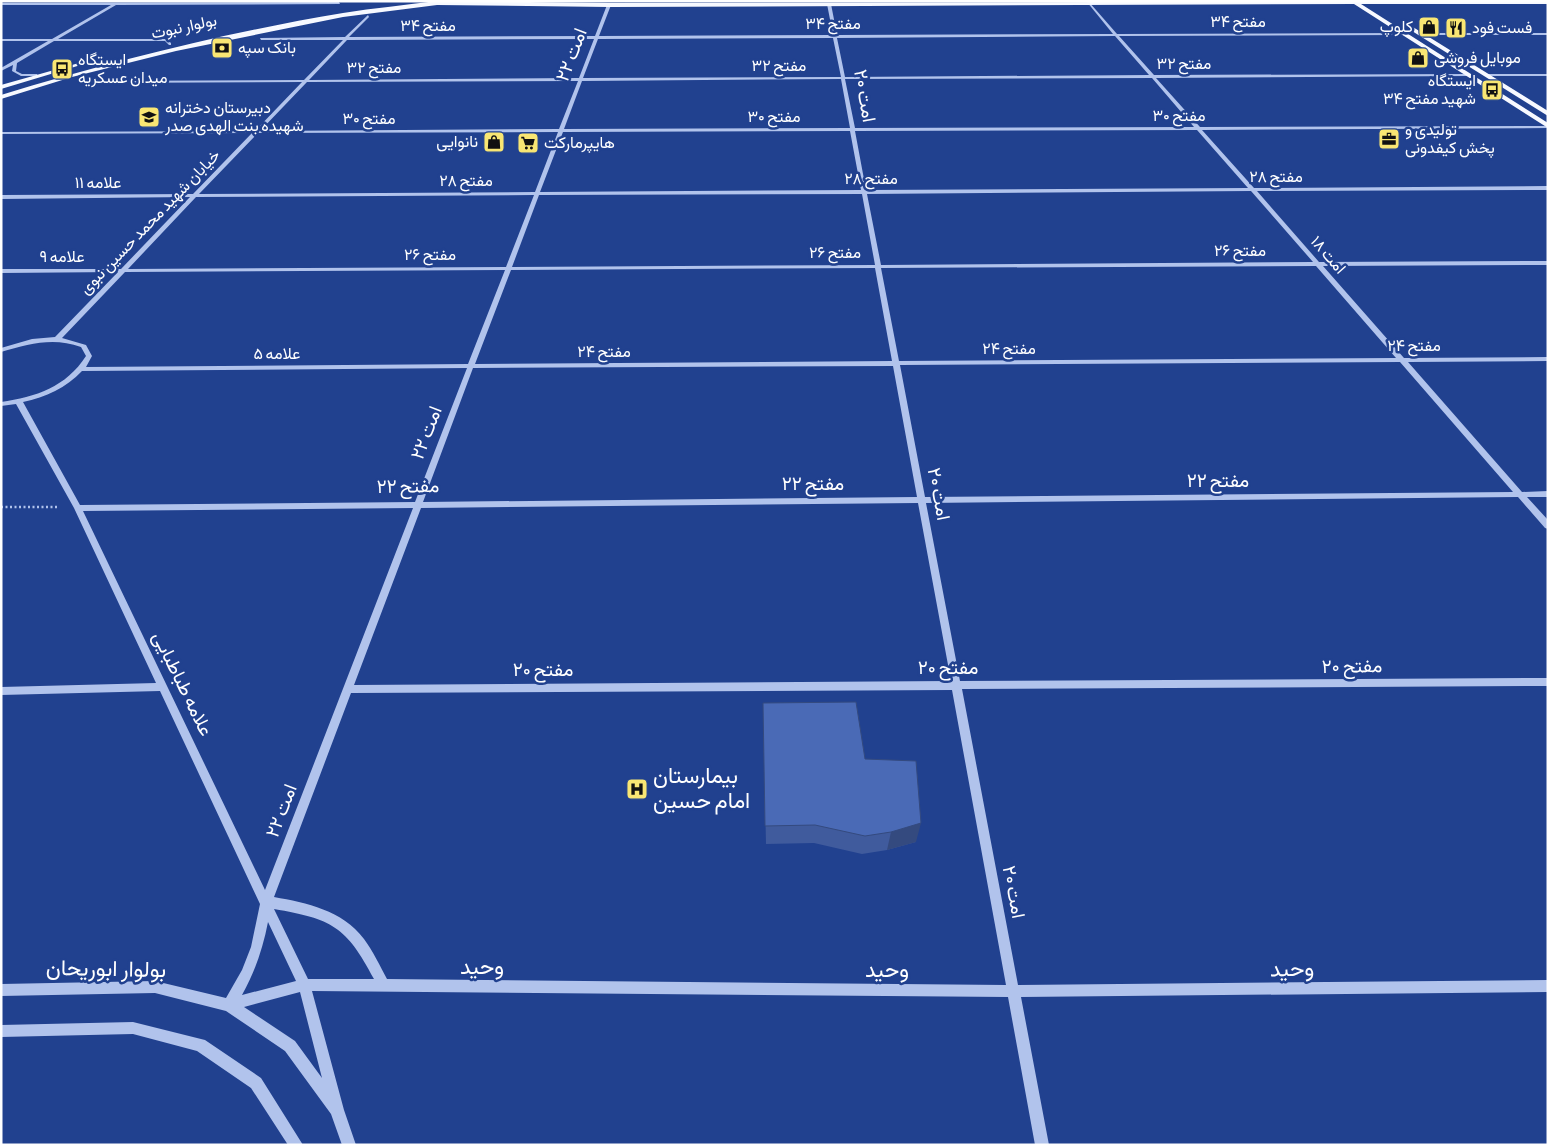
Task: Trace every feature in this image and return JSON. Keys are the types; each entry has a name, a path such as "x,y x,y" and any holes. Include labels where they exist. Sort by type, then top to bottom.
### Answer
{"main road":[{"path":"419,1 437,3 609,5 1548,2"},
{"path":"437,3 455,1"},
{"path":"1354,2 1548,126"},
{"path":"1369,2 1383,10"},
{"name":"بولوار نبوت","path":"1,97 64,77 176,49 342,15 437,3"},
{"name":"بولوار نبوت","path":"134,52 355,6"},
{"path":"1398,20 1548,114"},
{"path":"1,86 89,62"}],"street":[{"name":"امت ۱۸","path":"1088,2 1548,526"},
{"path":"1,70 118,3"},
{"path":"1,4 339,3"},
{"name":"امت ۲۰","path":"829,4 1042,1145"},
{"name":"امت ۲۲","path":"229,1005 247,974 257,947 266,902 609,5"},
{"name":"خیابان شهید محمد حسین نبوی","path":"57,339 368,16"},
{"name":"مفتح ۳۴","path":"261,39 1404,34"},
{"path":"1420,34 1548,34"},
{"path":"1,40 166,40 170,44"},
{"path":"14,63 14,71 21,75 37,75"},
{"name":"مفتح ۳۲","path":"90,82 1468,75"},
{"path":"1486,75 1548,75"},
{"name":"مفتح ۳۰","path":"1,133 1548,126"},
{"name":"مفتح ۲۸","path":"195,195 1548,188"},
{"name":"علامه ۱۱","path":"1,197 195,195"},
{"name":"مفتح ۲۶","path":"122,270 1548,263"},
{"name":"علامه ۹","path":"1,271 122,270"},
{"path":"1,404 19,402 60,386 83,369 89,356 84,346 71,340 57,339 28,342 2,348"},
{"name":"مفتح ۲۴","path":"471,366 1548,359"},
{"name":"علامه ۵","path":"83,369 471,366"},
{"name":"علامه طباطبایی","path":"19,402 78,508 266,902 304,986 337,1110"},
{"name":"مفتح ۲۲","path":"78,508 419,503 1548,494"},
{"name":"مفتح ۲۰","path":"348,689 1320,685 1548,682"},
{"path":"1,691 164,687"},
{"path":"266,902 312,910 335,920 358,941 384,986"},
{"name":"وحید","path":"229,1005 304,986 1013,991 1548,986"},
{"name":"بولوار ابوریحان","path":"1,990 155,987 229,1005 290,1046 337,1110 349,1145"},
{"path":"1,1031 134,1028 200,1045 256,1083 296,1145"}],"path":[{"path":"1,507 78,508"}],"building":[{"path":"856,702 865,759 916,761 921,823 891,832 865,836 815,825 765,826 763,703"}],"place":[{"name":"کلوپ","path":"1429,27"},
{"name":"فست فود","path":"1456,28"},
{"name":"بانک سپه","path":"222,48"},
{"name":"موبایل فروشی","path":"1418,58"},
{"name":"ایستگاه میدان عسکریه","path":"62,69"},
{"name":"ایستگاه شهید مفتح ۳۴","path":"1492,90"},
{"name":"دبیرستان دخترانه شهیده بنت الهدی صدر","path":"149,117"},
{"name":"تولیدی و پخش کیفدونی","path":"1389,139"},
{"name":"نانوایی","path":"494,142"},
{"name":"هایپرمارکت","path":"528,143"},
{"name":"بیمارستان امام حسین","path":"637,789"}]}
